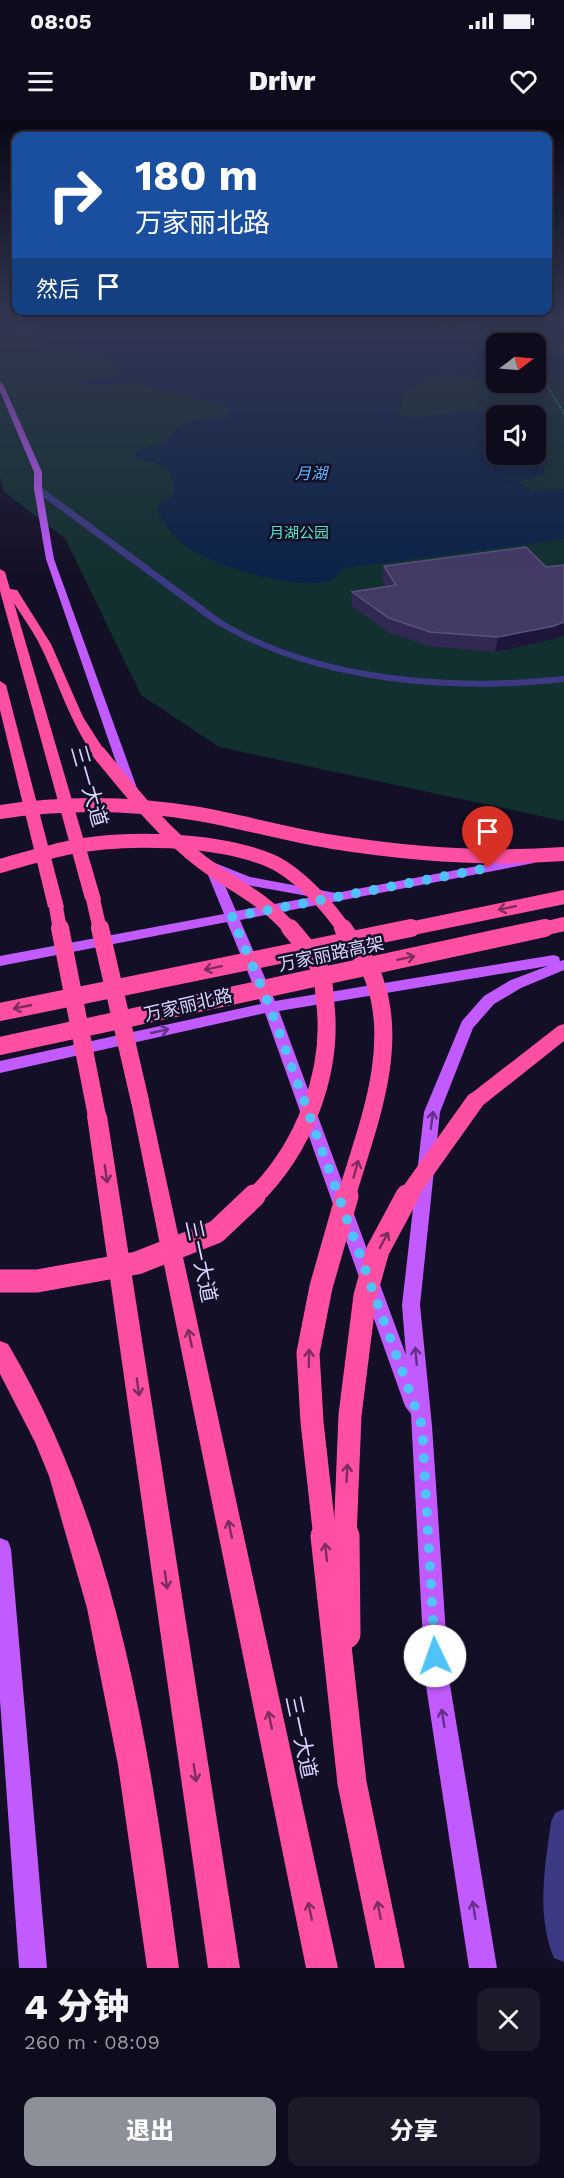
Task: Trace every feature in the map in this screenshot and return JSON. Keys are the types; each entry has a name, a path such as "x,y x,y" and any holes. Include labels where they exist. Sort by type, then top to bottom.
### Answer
{"highway":[{"path":"0,571 49,651 66,698 83,732 139,801 204,864 256,896 303,943 321,971 328,1024 322,1079 298,1138 263,1188 216,1232 137,1263 37,1281 0,1281"},
{"name":"三一大道","path":"0,571 93,898 140,1101 322,1968"},
{"path":"0,685 56,906 97,1116 224,1968"},
{"path":"0,812 58,805 182,811 332,842 406,851 537,857 564,853"},
{"path":"0,866 68,848 116,842 184,842 230,848 273,862 304,885 336,915 374,978 382,1012 384,1042 377,1090 321,1287 308,1353 312,1422 352,1783 390,1968"},
{"name":"万家丽路高架","path":"0,1012 564,897"},
{"name":"万家丽路高架","path":"0,1046 564,924"},
{"path":"352,1783 344,1585 346,1479 353,1376 362,1314 378,1251 408,1195 475,1101 539,1048 564,1031"},
{"path":"0,1352 20,1383 62,1474 103,1610 143,1813 163,1968"}],"main road":[{"path":"8,402 38,472 38,489 50,559 132,791 176,842 210,865 247,881 337,897"},
{"path":"0,961 564,853"},
{"path":"210,865 270,1007 422,1426"},
{"name":"万家丽北路","path":"0,1067 270,1007 564,958"},
{"path":"483,1968 436,1679 422,1426 411,1305 432,1112 467,1025 489,1000 516,984 564,965"},
{"path":"0,1549 33,1968"}],"street":[{"path":"38,489 205,613 249,639 302,658 350,671 469,683 545,682 564,679"},
{"path":"564,1822 555,1891 564,1948"}],"green space":[{"name":"月湖公园","path":"0,402 564,402 564,821 219,747 141,695 65,538 4,492 0,477"}],"water":[{"name":"月湖","path":"213,402 402,402 393,412 418,417 470,411 486,413 486,465 546,465 543,468 544,474 519,482 531,491 564,489 564,539 345,568 332,580 318,583 300,583 260,576 220,563 185,546 167,527 157,511 159,504 174,494 173,480 167,467 136,457 135,451 164,443 181,425 192,420 226,417 230,410"}],"building":[{"path":"526,547 546,567 564,565 564,622 498,637 430,632 389,618 352,592 396,585 384,566"}],"route":[{"path":"435,1656 422,1426 270,1007 232,917 488,868"}]}
